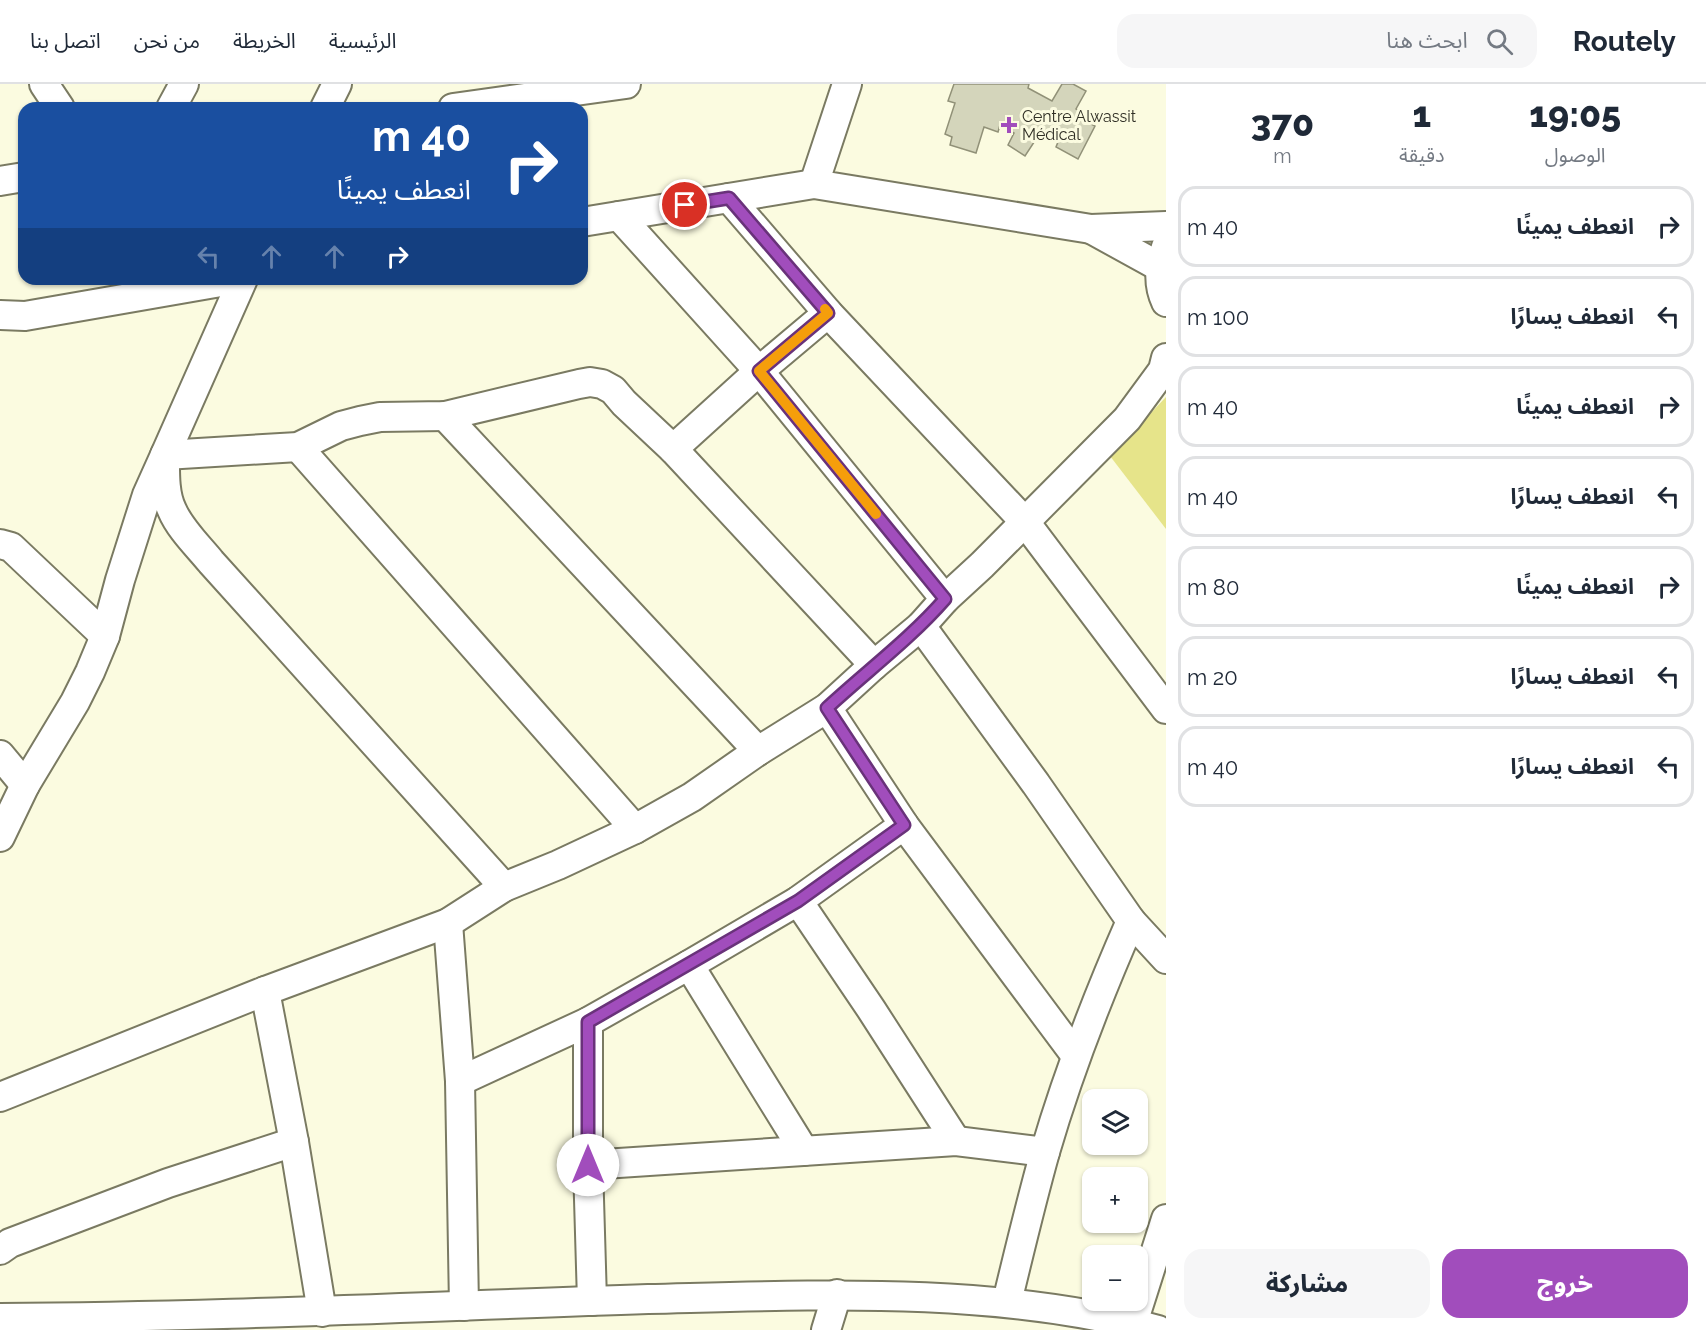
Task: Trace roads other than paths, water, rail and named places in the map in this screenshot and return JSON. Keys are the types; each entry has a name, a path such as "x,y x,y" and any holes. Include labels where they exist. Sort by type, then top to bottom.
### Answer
{"street":[{"path":"45,84 56,102"},
{"path":"174,102 184,84"},
{"path":"328,102 337,84"},
{"path":"496,102 626,84"},
{"path":"814,184 847,84"},
{"path":"0,181 18,178"},
{"path":"588,221 814,184 1091,229 1166,226"},
{"path":"729,198 828,313 1025,522 1166,709"},
{"path":"619,216 759,371 945,599"},
{"path":"1091,229 1163,257 1160,282 1166,303"},
{"path":"0,315 25,316 203,285"},
{"path":"0,837 25,785 75,702 90,672 105,636 147,495 240,285"},
{"path":"673,449 759,371 828,313"},
{"path":"0,1097 265,990 448,923 504,887 635,829 692,797 827,708 921,626 945,599 1127,419 1165,366"},
{"path":"165,455 298,447 340,426 360,421 380,417 445,416 579,384 597,383 613,390 673,449 874,665"},
{"path":"445,416 758,752"},
{"path":"298,447 635,829"},
{"path":"165,455 168,498 172,510 184,529 219,571 504,887"},
{"path":"0,544 11,547 105,636"},
{"path":"921,626 1036,784 1131,921 1166,959"},
{"path":"827,708 904,825 1076,1056"},
{"path":"0,755 25,785"},
{"path":"460,1081 588,1022 689,965 798,901 904,825"},
{"path":"798,901 956,1141"},
{"path":"1007,1302 1045,1152 1076,1056 1131,921"},
{"path":"448,923 460,1081 464,1306"},
{"path":"689,965 804,1151"},
{"path":"265,990 294,1142 322,1312"},
{"path":"588,1022 588,1165 592,1301"},
{"path":"588,1165 956,1141 1045,1152"},
{"path":"0,1250 10,1243 168,1183 294,1142"},
{"path":"0,1318 135,1324 322,1312 837,1294 1007,1302 1146,1327 1166,1219"},
{"path":"826,1330 837,1294"}],"place":[{"name":"Centre Alwassit Médical","path":"1009,125"}]}
